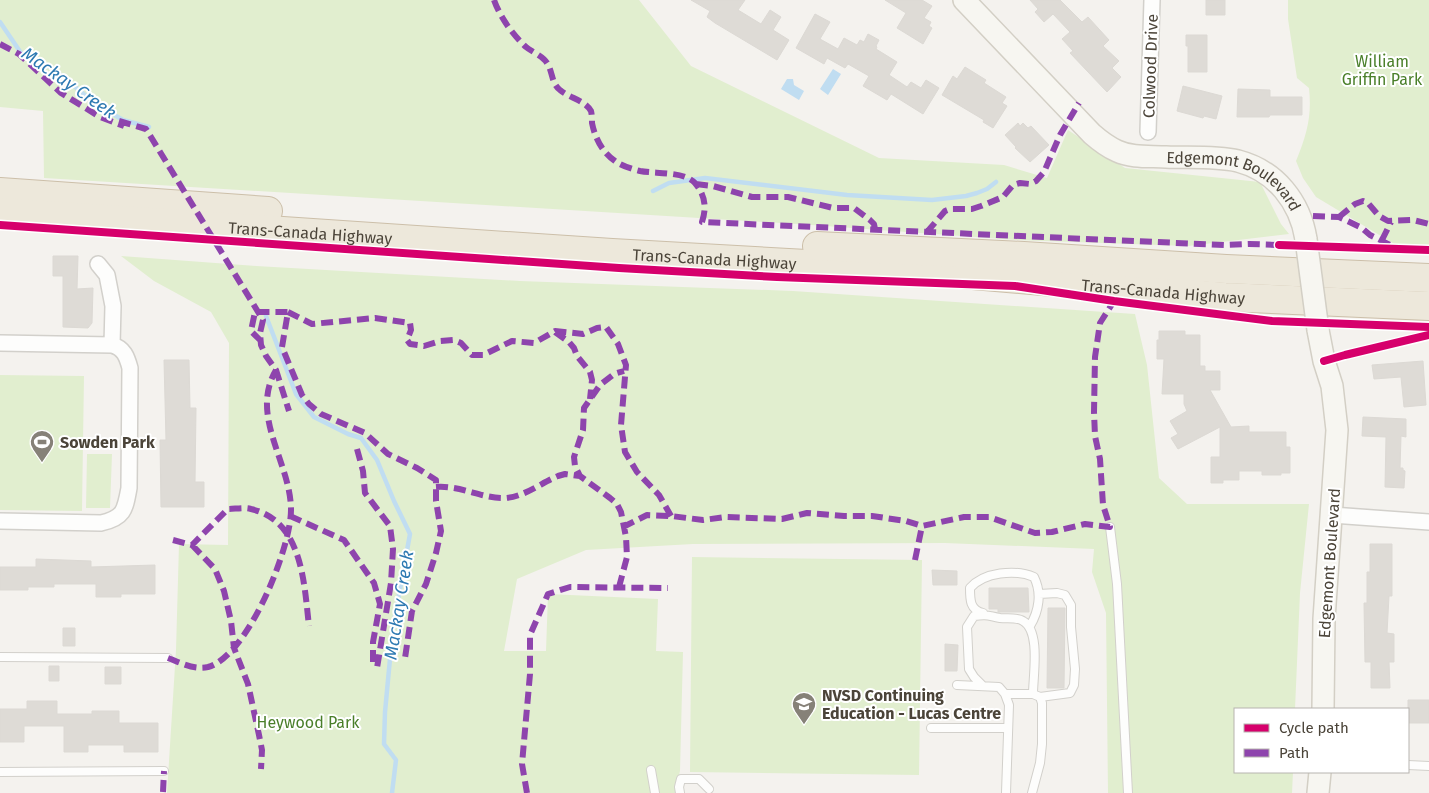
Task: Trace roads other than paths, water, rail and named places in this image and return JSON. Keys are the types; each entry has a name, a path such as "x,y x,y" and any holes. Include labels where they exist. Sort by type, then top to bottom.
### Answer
{"highway":[{"name":"Trans-Canada Highway","path":"0,192 671,238 1024,256 1226,269 1427,278"},
{"name":"Trans-Canada Highway","path":"0,212 612,254 916,270 1225,297 1429,306"}],"street":[{"name":"Edgemont Boulevard","path":"964,0 1015,55 1103,143 1117,151 1134,156 1238,161 1269,175 1286,191 1299,212 1306,239 1318,330 1336,408 1337,430 1324,619 1323,708"},
{"name":"Colwood Drive","path":"1148,132 1152,0"},
{"path":"98,264 107,275 113,306 112,345"},
{"path":"0,343 119,346 124,352 130,368 129,488 122,515 113,520 100,523 0,522"},
{"path":"1332,515 1429,522"},
{"path":"1318,793 1320,773"}],"lane":[{"path":"1110,527 1117,584 1128,793"},
{"path":"1030,626 1036,617 1039,604 1038,584 1034,577 1028,574 992,574 976,582 970,588 972,605 977,612 999,618 1021,619 1030,626 1034,642 1036,696 1042,703 1040,763 1032,793"},
{"path":"1005,694 1036,696 1070,692 1074,685 1072,605 1065,595 1057,593 1039,594"},
{"path":"982,685 969,669 967,627 974,616 988,614"},
{"path":"0,657 168,658"},
{"path":"957,685 999,687 1005,694 1009,705 1006,793"},
{"path":"931,728 1008,728"},
{"path":"1409,766 1429,766"},
{"path":"651,770 655,793"},
{"path":"0,772 164,771"},
{"path":"680,793 681,779 699,779 709,789"}],"water":[{"path":"833,69 841,74 828,95 820,89"},
{"path":"787,79 793,79 794,85 804,91 799,100 781,89"}],"waterway":[{"name":"Mackay Creek","path":"0,22 21,53 52,68 97,105 123,120 149,127"},
{"path":"653,191 669,183 705,178 847,195 932,200 977,193 987,189 996,182"},
{"name":"Mackay Creek","path":"266,316 296,394 314,417 348,434 361,438 377,460 410,534 393,627 385,712 384,744 396,760 392,793"}],"place":[{"name":"Sowden Park","path":"42,463"},
{"name":"NVSD Continuing Education - Lucas Centre","path":"804,725"}],"park label":[{"name":"William Griffin Park","path":"1382,70"},
{"name":"Heywood Park","path":"308,722"}]}
